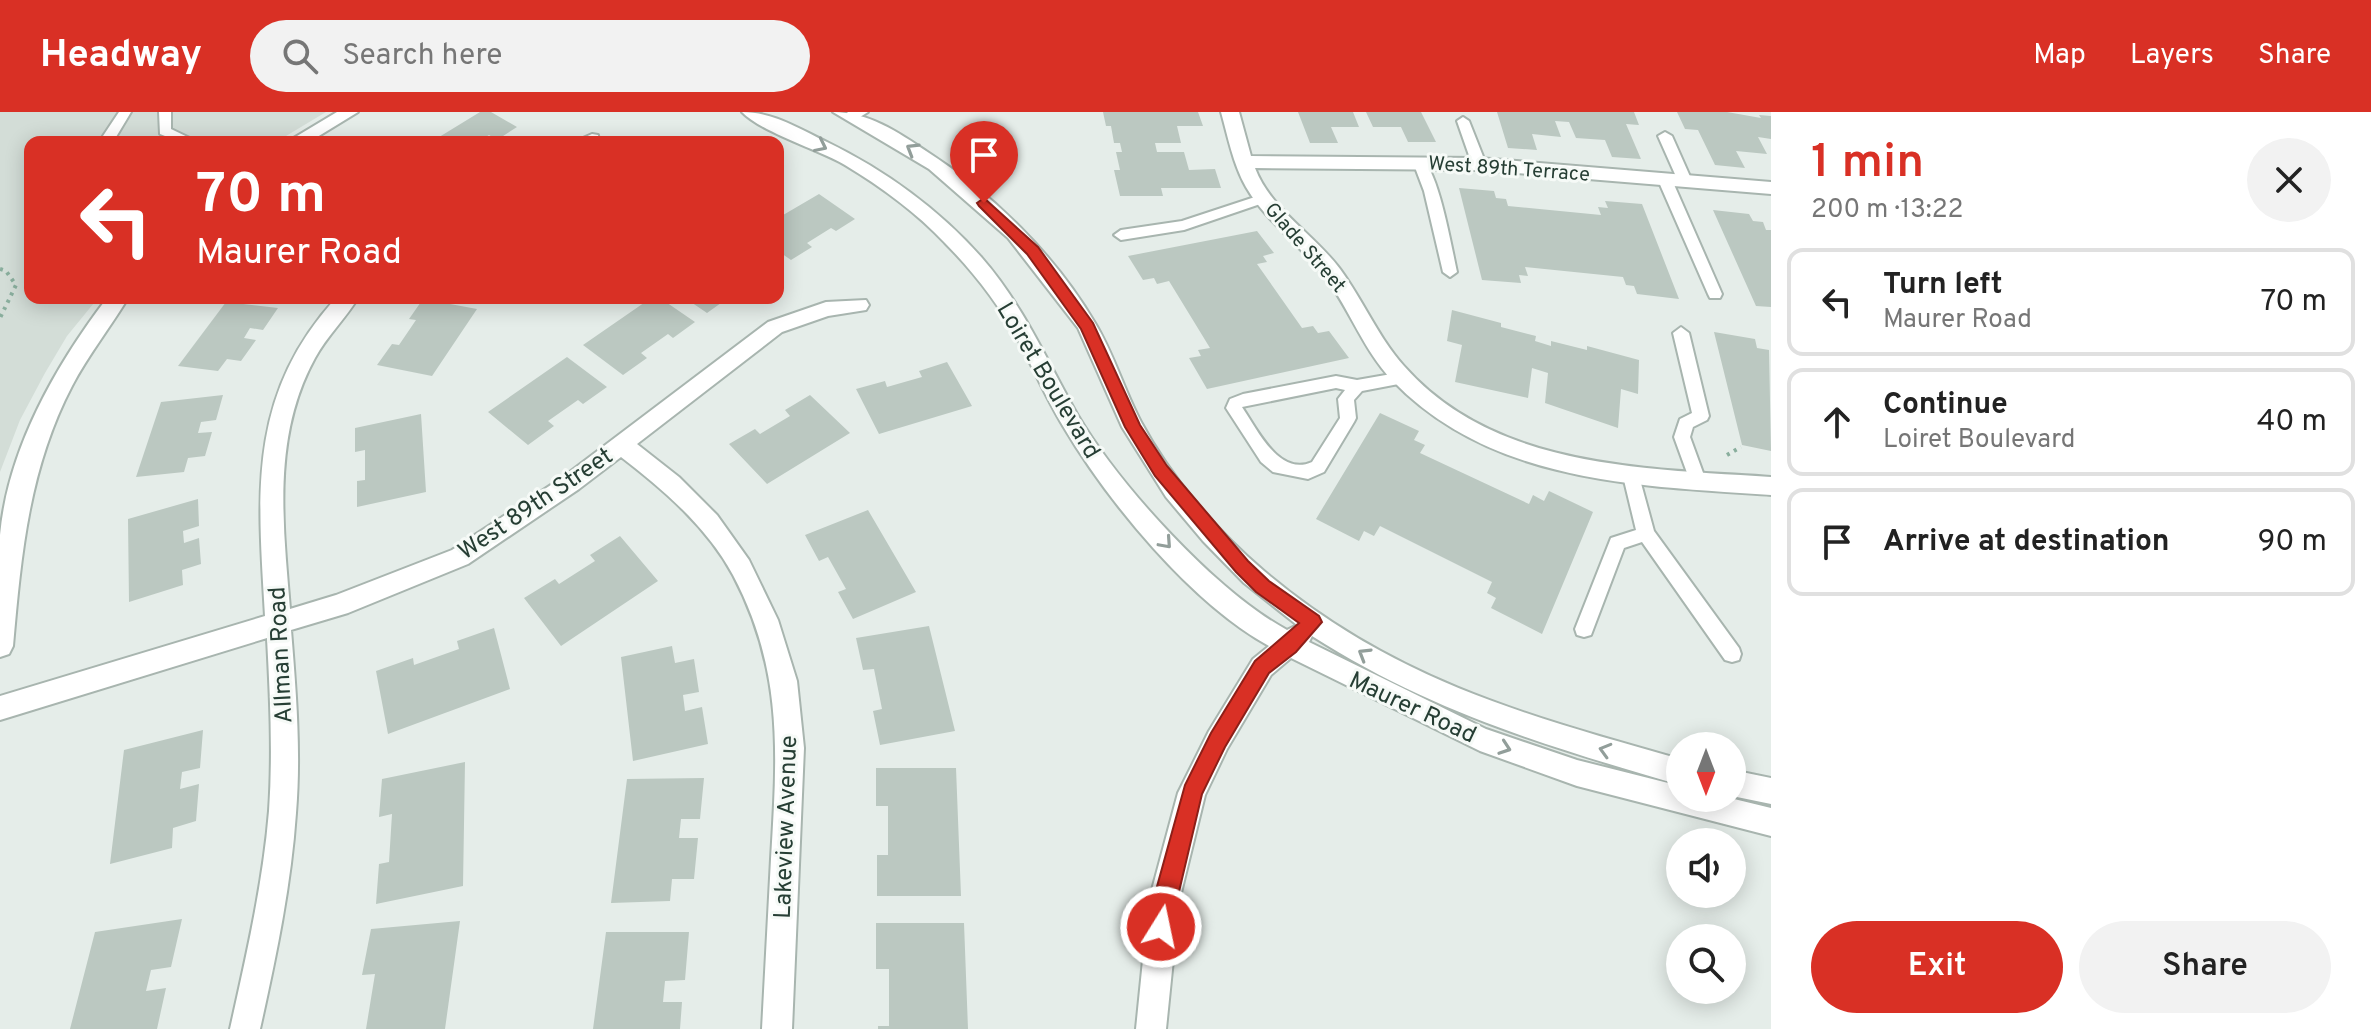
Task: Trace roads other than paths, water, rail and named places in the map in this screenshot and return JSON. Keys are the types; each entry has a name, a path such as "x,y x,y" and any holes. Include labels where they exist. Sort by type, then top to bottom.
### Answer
{"street":[{"path":"307,136 349,112"},
{"name":"Loiret Boulevard","path":"751,112 851,161 921,210 950,236 977,265 1028,338 1070,420 1114,485"},
{"name":"Glade Street","path":"1230,112 1249,177 1264,198 1332,272 1401,376"},
{"name":"Loiret Boulevard","path":"851,114 934,162 1002,218 1033,250 1088,327 1133,427 1161,471"},
{"name":"West 89th Terrace","path":"1246,162 1479,164 1771,188"},
{"path":"0,646 21,487 57,392 92,331 113,304"},
{"name":"Allman Road","path":"245,1029 266,934 278,853 284,779 283,680 270,481 276,433 301,365 344,304"},
{"name":"West 89th Street","path":"0,708 278,625 394,585 460,557 571,483 775,327 826,309 859,305"},
{"path":"1401,376 1433,406 1499,444 1560,464 1631,476 1694,470 1771,486"},
{"name":"Lakeview Avenue","path":"621,444 671,483 709,522 741,567 766,620 784,681 791,748 777,1029"},
{"name":"Maurer Road","path":"1161,471 1222,546 1252,577 1312,622 1381,664 1495,716 1666,768"},
{"name":"Maurer Road","path":"1114,485 1191,570 1254,625 1289,646 1480,739 1577,773 1771,822"},
{"path":"1151,1029 1164,901 1192,793 1218,740 1262,667 1289,646 1312,622"},
{"path":"1746,786 1771,791"}],"lane":[{"path":"110,136 125,112"},
{"path":"165,112 165,131 177,136"},
{"path":"1463,121 1479,164"},
{"path":"1665,136 1685,181"},
{"path":"1420,162 1431,191 1450,272"},
{"path":"1665,180 1715,294"},
{"path":"1121,235 1184,225 1264,198"},
{"path":"1681,333 1701,416 1686,423 1682,437 1694,470"},
{"path":"1357,386 1346,399 1348,418 1318,467 1308,472 1279,467 1267,457 1234,408 1236,403 1243,400 1336,382 1357,386 1401,376"},
{"path":"1631,476 1646,534 1732,654"},
{"path":"1584,629 1617,543 1646,534"}]}
